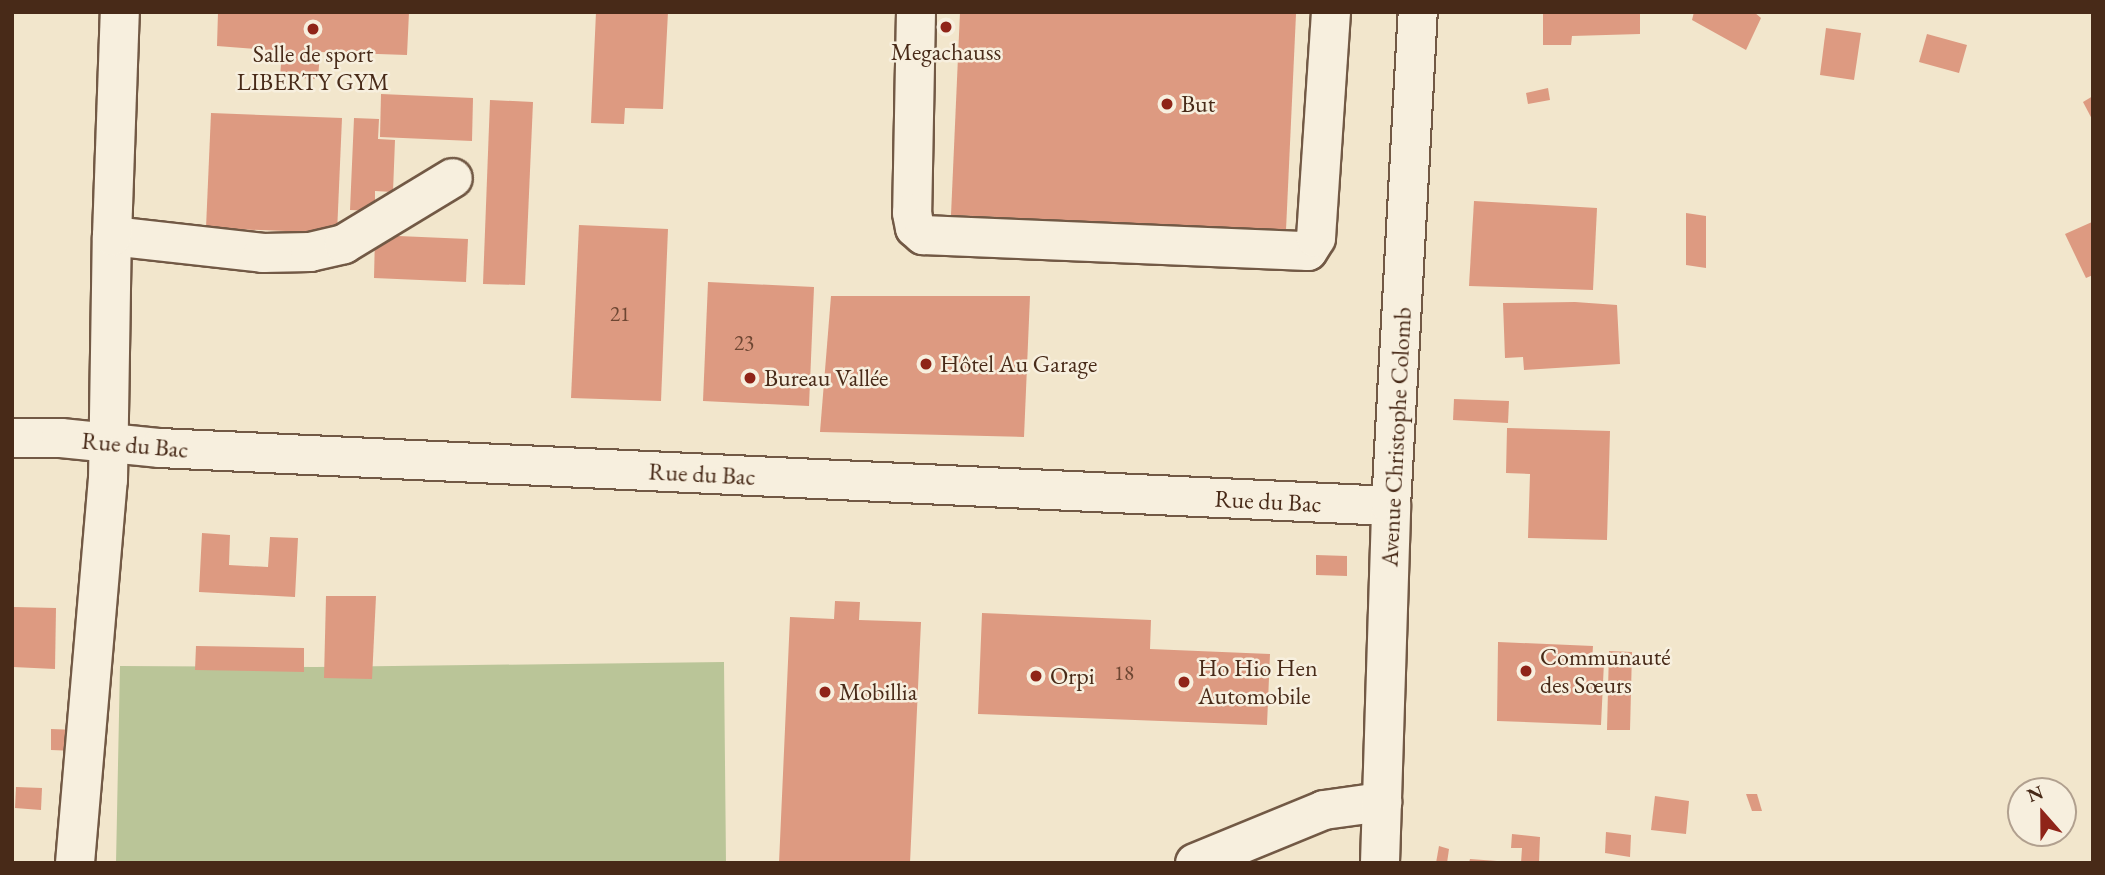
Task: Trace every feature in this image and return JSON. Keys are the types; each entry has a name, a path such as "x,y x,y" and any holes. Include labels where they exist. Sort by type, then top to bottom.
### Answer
{"street":[{"path":"75,863 108,480 111,236 120,12"},
{"path":"916,12 912,213 915,228 923,235 1308,251 1316,238 1331,12"},
{"name":"Avenue Christophe Colomb","path":"1380,863 1391,506 1418,12"},
{"path":"111,236 263,253 310,252 344,244 453,178"},
{"name":"Rue du Bac","path":"12,438 107,442 187,450 1391,506"},
{"path":"1195,863 1324,810 1382,802"}],"green space":[{"path":"724,662 726,863 116,863 120,666 316,667"}],"building":[{"name":"Salle de sport LIBERTY GYM","path":"218,12 409,12 407,55 320,52 318,79 280,77 282,51 217,46"},
{"path":"596,12 668,12 663,109 625,108 624,124 591,123"},
{"path":"960,12 1296,14 1286,230 951,215"},
{"path":"1543,12 1640,12 1640,34 1572,36 1571,45 1543,45"},
{"path":"1694,12 1754,12 1761,18 1746,50 1692,20"},
{"path":"1826,28 1861,33 1854,80 1820,75"},
{"path":"1927,34 1967,45 1959,73 1919,62"},
{"path":"1548,88 1550,100 1528,104 1526,93"},
{"path":"381,94 473,98 472,141 380,137"},
{"path":"2093,96 2093,121 2083,102"},
{"path":"490,100 533,102 525,285 483,284"},
{"path":"211,113 342,118 337,233 206,228"},
{"path":"354,118 379,119 378,139 395,140 393,192 375,191 375,211 350,210"},
{"path":"1474,201 1597,208 1593,290 1469,286"},
{"path":"1686,213 1706,216 1706,268 1686,265"},
{"path":"2092,222 2093,275 2086,278 2065,234"},
{"path":"579,225 668,229 661,401 571,398"},
{"path":"375,235 468,239 466,282 374,278"},
{"path":"708,282 814,287 809,406 703,401"},
{"name":"Hôtel Au Garage","path":"831,296 1030,296 1024,437 820,432"},
{"path":"1575,302 1617,305 1620,364 1524,370 1523,357 1505,358 1503,303"},
{"path":"1454,399 1509,401 1508,423 1453,420"},
{"path":"1507,428 1610,431 1607,540 1528,538 1530,474 1506,473"},
{"path":"202,533 230,535 229,565 268,567 270,537 298,538 295,597 199,592"},
{"path":"1316,555 1347,556 1347,576 1316,575"},
{"path":"326,596 376,596 372,679 324,678"},
{"path":"835,601 860,602 859,620 921,622 910,863 779,863 790,617 834,619"},
{"path":"14,607 56,608 55,669 13,667"},
{"path":"982,613 1151,620 1150,649 1270,654 1267,725 978,714"},
{"path":"1498,642 1593,646 1592,661 1604,662 1601,725 1497,721"},
{"path":"196,646 304,648 304,672 195,670"},
{"path":"1609,651 1632,652 1630,730 1607,730"},
{"path":"51,729 77,730 76,751 51,750"},
{"path":"16,787 42,788 41,810 15,808"},
{"path":"1746,794 1757,794 1762,811 1752,811"},
{"path":"1655,796 1689,801 1686,834 1651,830"},
{"path":"1606,832 1631,835 1630,857 1605,853"},
{"path":"1512,834 1540,837 1539,863 1521,863 1522,848 1511,848"},
{"path":"1439,846 1449,849 1447,863 1436,863"},
{"path":"1470,859 1497,861 1497,863 1469,863"}],"place":[{"name":"Megachauss","path":"946,27"},
{"name":"Salle de sport LIBERTY GYM","path":"313,29"},
{"name":"But","path":"1167,104"},
{"name":"Hôtel Au Garage","path":"926,364"},
{"name":"Bureau Vallée","path":"750,378"},
{"name":"Communauté des Sœurs","path":"1526,671"},
{"name":"Orpi","path":"1036,676"},
{"name":"Ho Hio Hen Automobile","path":"1184,682"},
{"name":"Mobillia","path":"825,692"}]}
